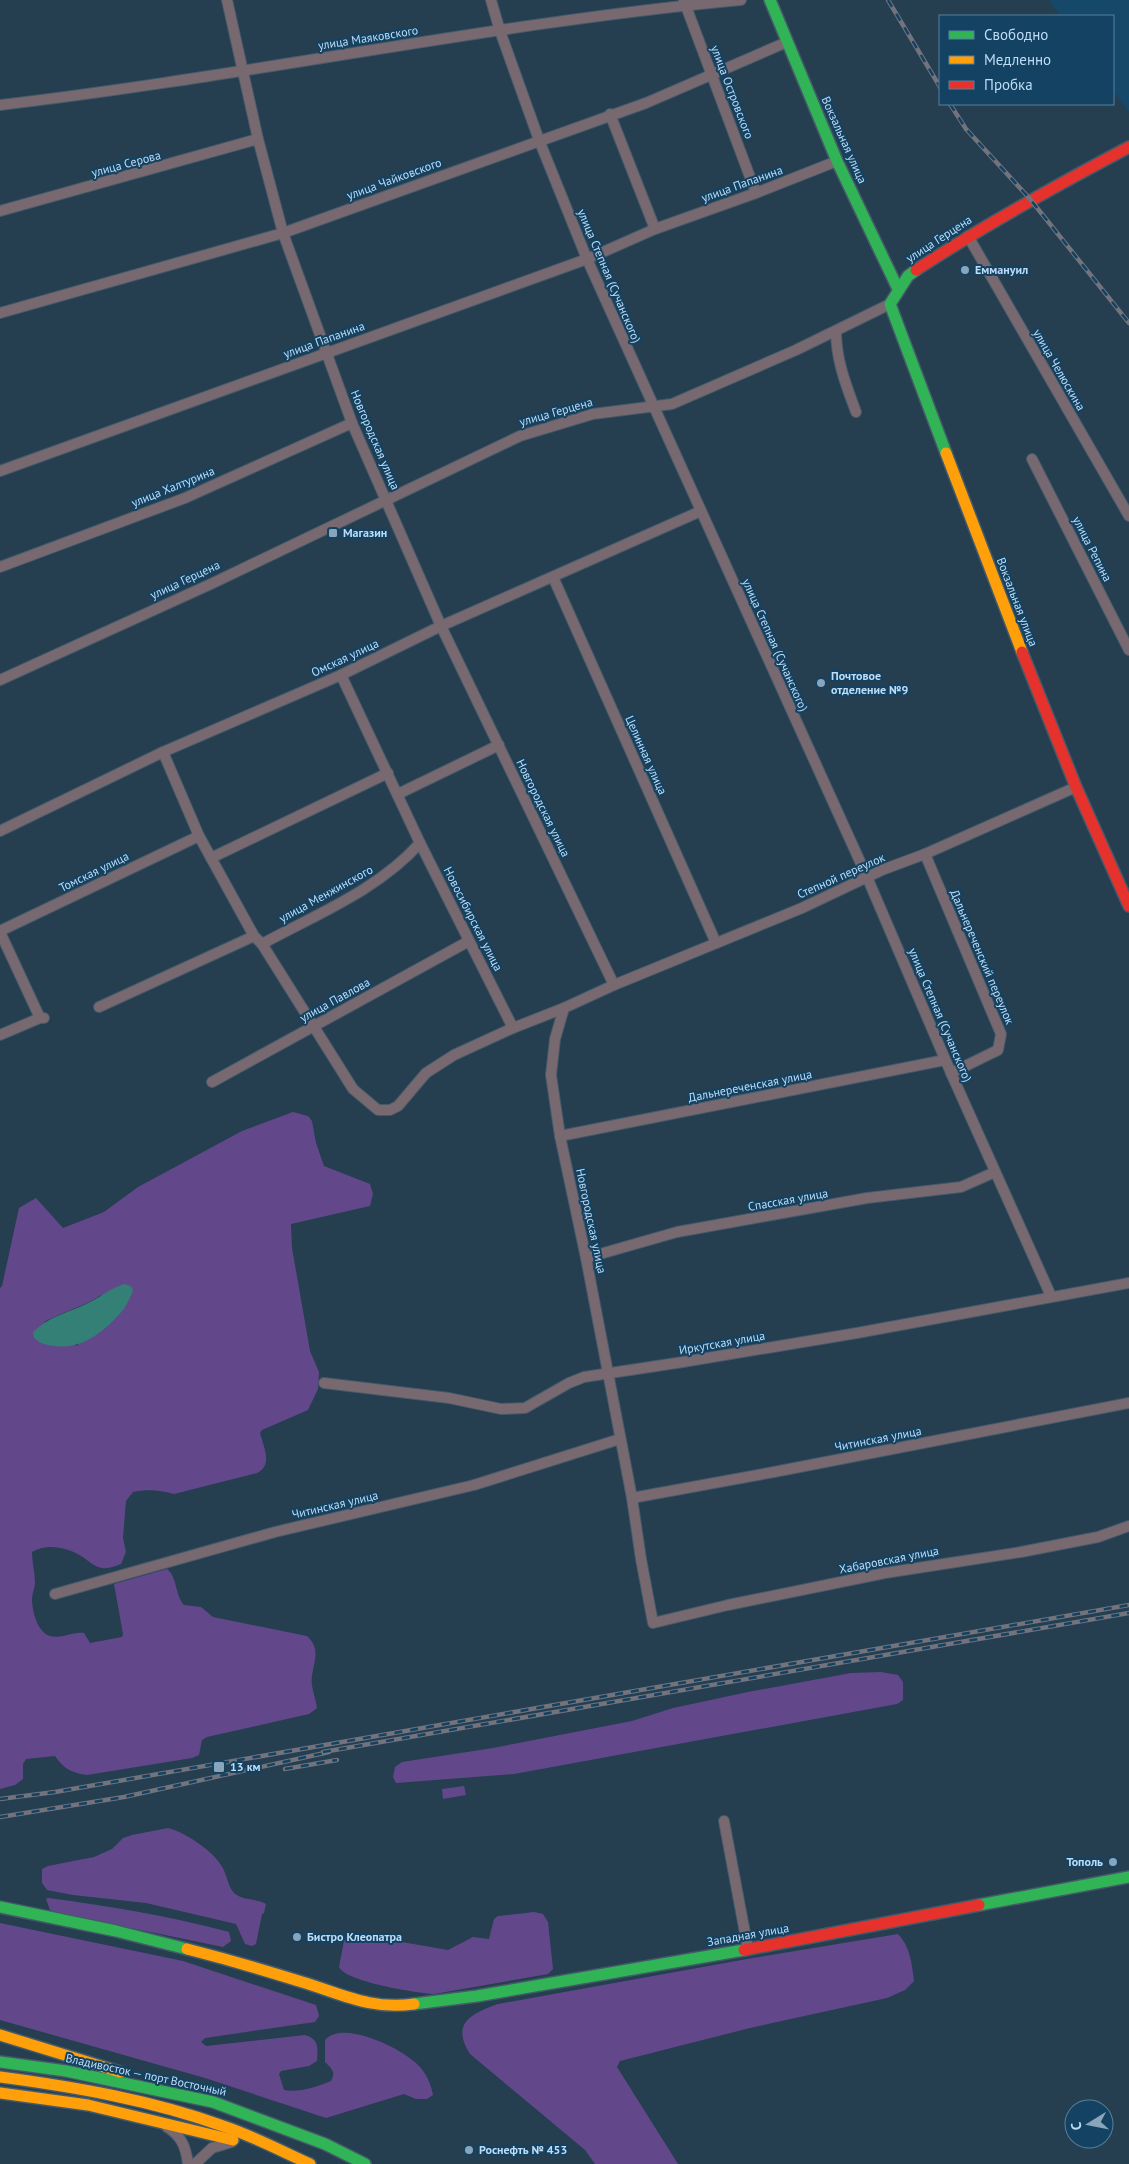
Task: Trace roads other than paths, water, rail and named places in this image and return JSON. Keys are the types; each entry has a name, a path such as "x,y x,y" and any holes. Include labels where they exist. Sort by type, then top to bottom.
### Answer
{"main road":[{"name":"Вокзальная улица","path":"770,0 837,161 898,289"},
{"name":"улица Герцена","path":"890,304 908,276 968,236 1030,199 1129,147"},
{"name":"Вокзальная улица","path":"890,304 1009,618 1076,787 1129,906"},
{"name":"Западная улица","path":"0,1906 116,1931 237,1962 312,1985 355,2001 398,2006 477,1996 748,1950 1129,1877"},
{"path":"0,2035 213,2102"},
{"name":"Владивосток — порт Восточный","path":"0,2062 66,2071 213,2102 325,2144 365,2164"},
{"path":"0,2076 62,2085 157,2106 204,2119 310,2164"},
{"path":"0,2093 24,2095 147,2117 296,2158"}],"street":[{"name":"Новгородская улица","path":"227,0 244,69 258,139 283,233 352,423 441,626 614,985"},
{"name":"улица Степная (Сучанского)","path":"491,0 500,31 539,140 587,259 653,408 868,877 945,1060 1051,1296"},
{"name":"улица Маяковского","path":"0,105 87,95 244,69 684,3 741,0"},
{"name":"улица Островского","path":"684,3 756,193"},
{"name":"улица Чайковского","path":"0,313 283,233 610,114 646,103 787,42"},
{"path":"610,114 655,229"},
{"name":"улица Серова","path":"0,211 258,139"},
{"name":"улица Папанина","path":"0,471 587,259 655,229 756,193 837,161"},
{"name":"улица Челюскина","path":"968,236 1129,516"},
{"name":"улица Герцена","path":"0,680 213,583 520,436 593,414 653,408 672,404 737,378 890,304"},
{"path":"836,331 836,349 856,412"},
{"name":"улица Халтурина","path":"0,567 185,498 352,423"},
{"name":"улица Репина","path":"1032,459 1129,650"},
{"name":"Омская улица","path":"0,831 163,752 341,675 441,626 701,511"},
{"name":"Целинная улица","path":"553,577 716,943"},
{"name":"Новосибирская улица","path":"341,675 420,843 513,1028"},
{"path":"398,794 499,745"},
{"path":"163,752 198,836 254,936 262,944 353,1089 378,1110 390,1110 398,1106 426,1073 454,1055 614,985"},
{"path":"211,858 388,773"},
{"name":"Степной переулок","path":"614,985 802,908 868,877 925,854 1076,787"},
{"name":"Томская улица","path":"0,931 198,836"},
{"name":"улица Менжинского","path":"262,944 371,886 404,861 420,843"},
{"name":"Дальнереченский переулок","path":"925,854 1001,1034 998,1050 951,1073"},
{"path":"0,931 43,1018 0,1035"},
{"path":"99,1007 254,936"},
{"name":"улица Павлова","path":"212,1082 470,941"},
{"name":"Новгородская улица","path":"564,1008 555,1039 552,1075 560,1136 608,1372 632,1498 640,1559 653,1623"},
{"name":"Дальнереченская улица","path":"560,1136 945,1060"},
{"name":"Спасская улица","path":"586,1258 677,1232 867,1198 961,1187 995,1172"},
{"name":"Иркутская улица","path":"324,1382 449,1398 501,1409 526,1408 569,1383 584,1377 970,1313 1129,1282"},
{"name":"Читинская улица","path":"632,1498 1129,1402"},
{"name":"Читинская улица","path":"56,1594 275,1532 474,1485 620,1439"},
{"name":"Хабаровская улица","path":"653,1623 728,1605 884,1573 1021,1552 1098,1537 1129,1526"},
{"path":"724,1821 748,1950"},
{"path":"147,2117 177,2134 187,2153 188,2164"},
{"path":"195,2164 212,2148 237,2141"}],"railway":[{"path":"888,0 939,85"},
{"path":"951,105 966,129 1030,199 1129,323"},
{"path":"0,1799 55,1792 1129,1605"},
{"path":"323,1752 1129,1613"},
{"path":"0,1817 124,1797 329,1752"},
{"path":"285,1769 337,1760"}],"place":[{"name":"Еммануил","path":"965,270"},
{"name":"Магазин","path":"333,533"},
{"name":"Почтовое отделение №9","path":"821,683"},
{"name":"13 км","path":"219,1767"},
{"name":"Тополь","path":"1113,1862"},
{"name":"Бистро Клеопатра","path":"297,1937"},
{"name":"Роснефть № 453","path":"469,2150"}]}
